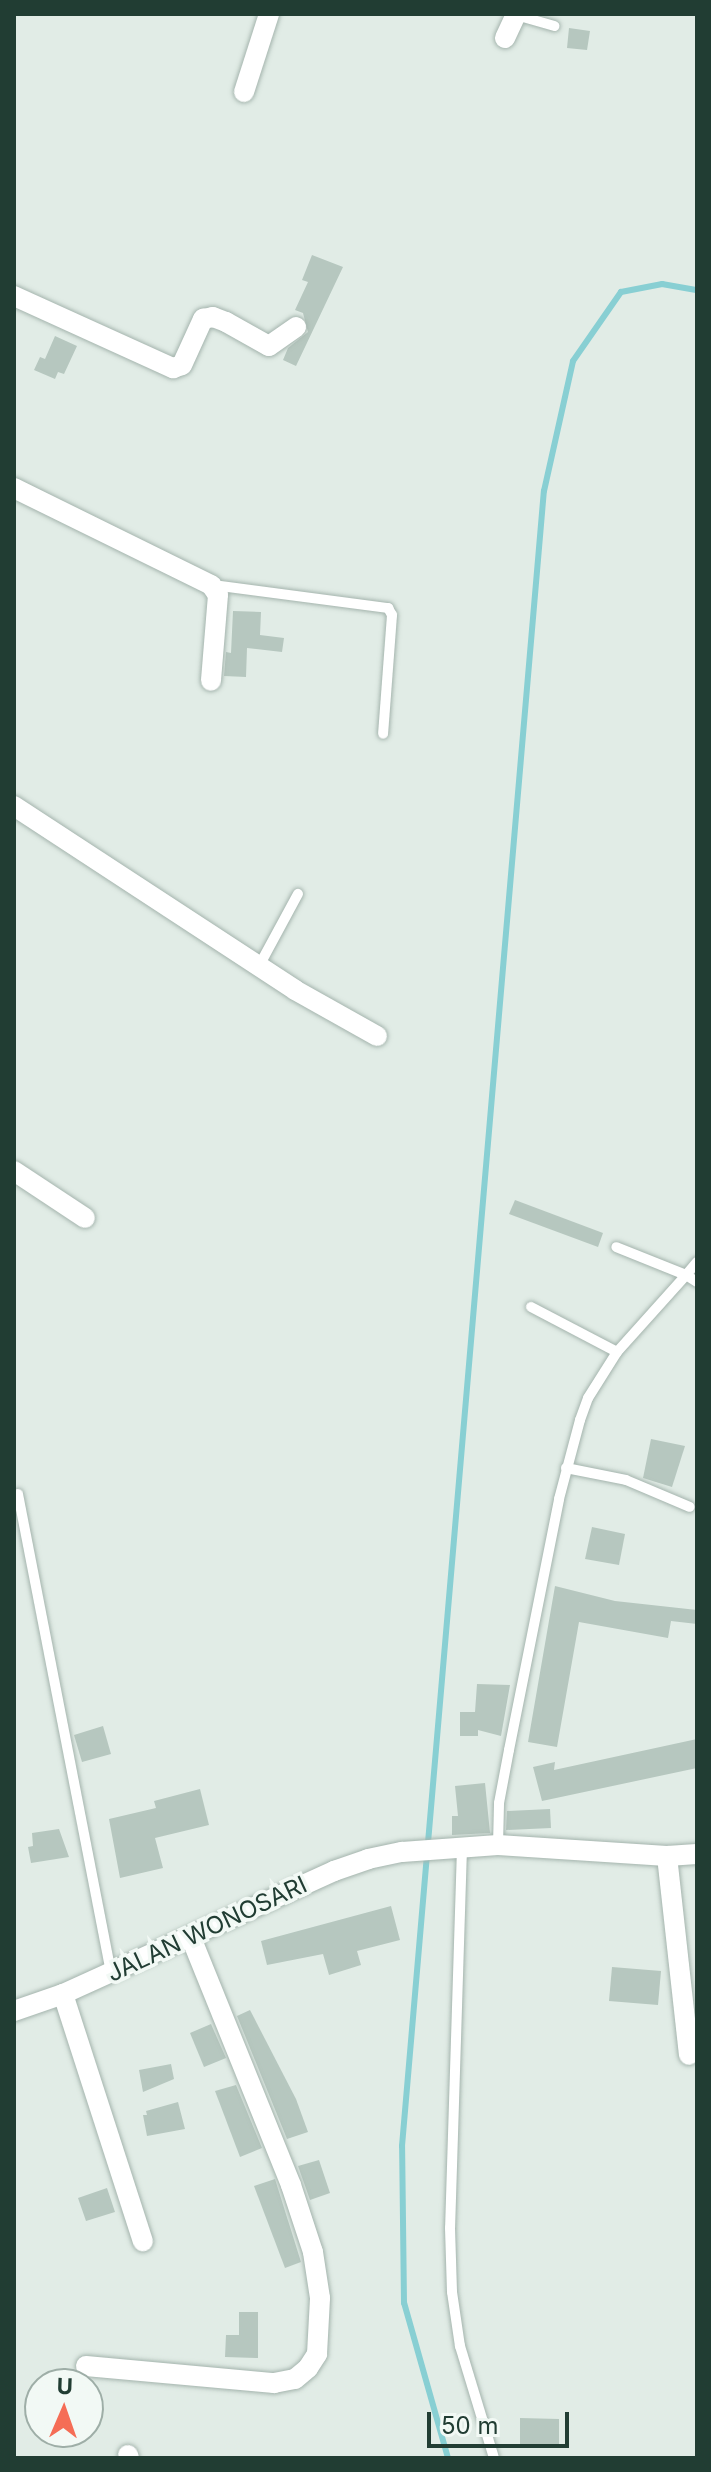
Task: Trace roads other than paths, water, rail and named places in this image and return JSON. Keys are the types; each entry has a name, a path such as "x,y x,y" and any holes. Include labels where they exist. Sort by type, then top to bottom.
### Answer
{"street":[{"path":"244,92 269,14"},
{"path":"505,38 516,14"},
{"path":"14,296 173,368 182,365 203,319 213,317 226,322 269,346 296,327"},
{"path":"14,488 211,585 218,595 211,681"},
{"path":"14,806 259,966 377,1036"},
{"path":"14,1171 85,1218"},
{"name":"JALAN WONOSARI","path":"14,2011 111,1973 334,1871 402,1852 498,1845 667,1856 697,1854"},
{"path":"667,1856 691,2021 689,2055"},
{"path":"86,2366 274,2383 295,2379 308,2368 317,2354 320,2298 313,2252 291,2185 191,1937"},
{"path":"63,1994 143,2241"}],"lane":[{"path":"516,14 554,26"},
{"path":"211,585 244,586 388,608 392,615 383,734"},
{"path":"259,966 298,894"},
{"path":"616,1247 697,1282"},
{"path":"498,1845 499,1803 566,1468 588,1398 617,1352 697,1262"},
{"path":"531,1307 617,1352"},
{"path":"566,1468 626,1480 690,1507"},
{"path":"18,1494 111,1973"},
{"path":"458,1849 450,2228 452,2292 460,2346 494,2458"}],"waterway":[{"path":"448,2458 404,2303 402,2146 544,491 573,361 621,292 662,284 697,290"}]}
